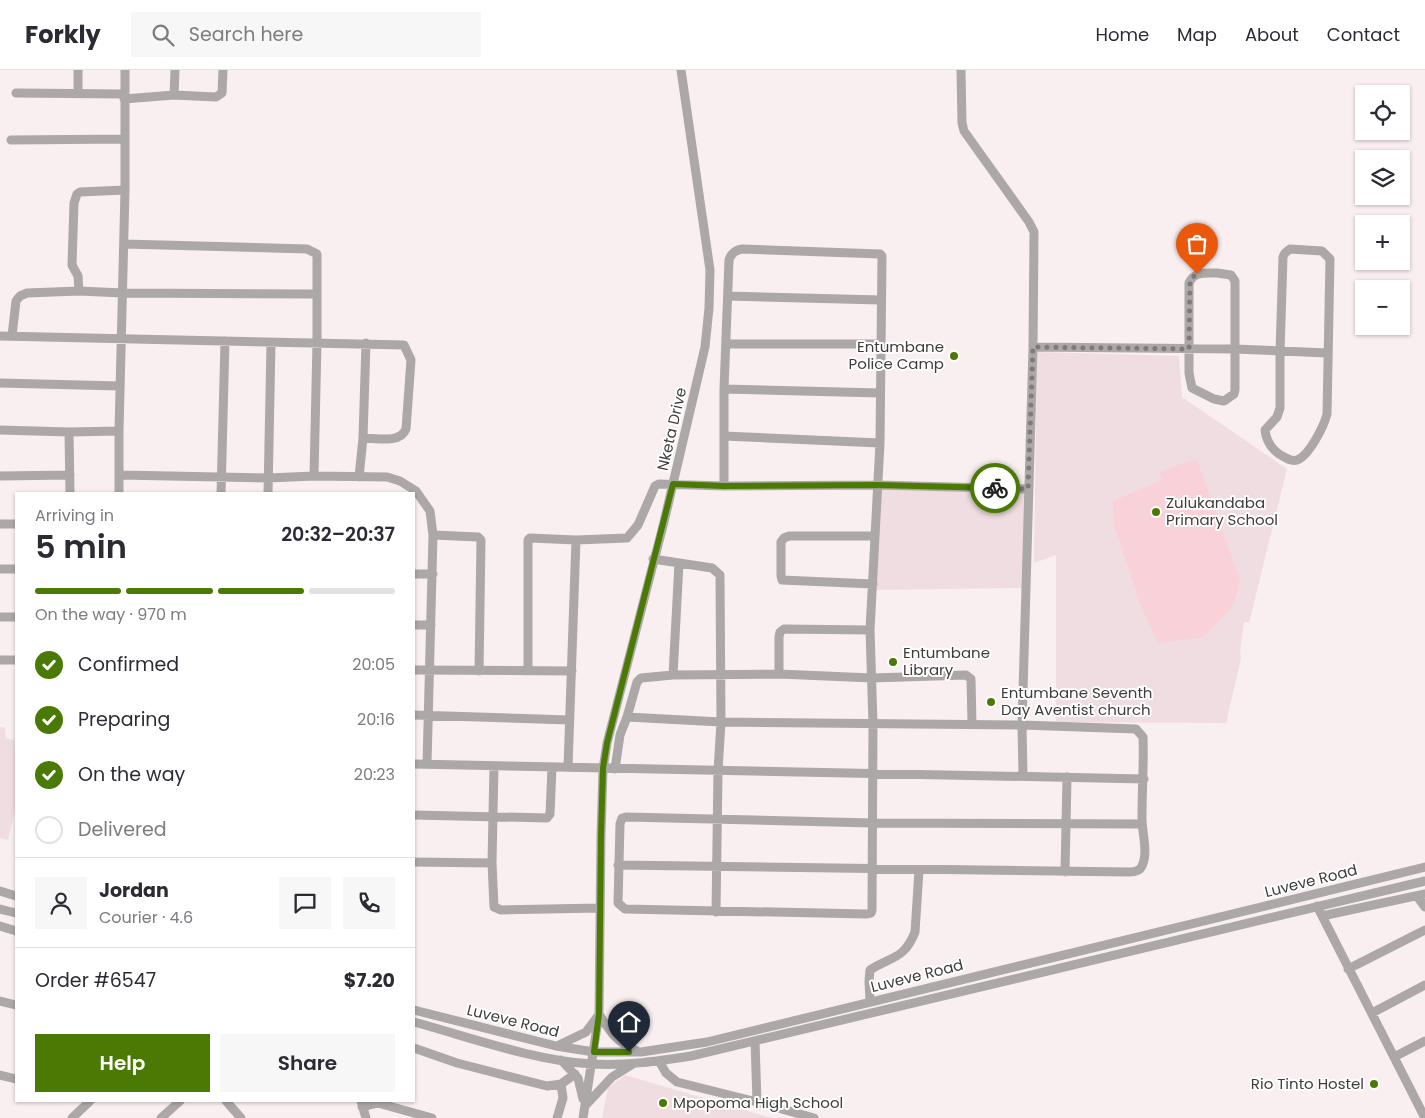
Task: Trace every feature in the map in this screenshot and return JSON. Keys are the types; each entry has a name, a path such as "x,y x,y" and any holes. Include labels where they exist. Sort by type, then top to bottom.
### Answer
{"street":[{"path":"78,70 78,93"},
{"path":"119,492 125,190 125,70"},
{"path":"174,70 174,95"},
{"path":"16,93 216,97 222,93 223,70"},
{"name":"Nketa Drive","path":"583,1118 599,1014 603,768 607,743 673,484 705,347 710,270 681,70"},
{"path":"960,70 964,131 1029,222 1034,232 1033,347 1022,725 1023,776"},
{"path":"11,140 125,139"},
{"path":"79,291 78,276 72,266 76,194 80,192 125,190"},
{"path":"124,244 310,250 317,254 314,476"},
{"path":"724,486 724,389 728,260 733,252 742,249 767,249 880,254 882,256 880,442 870,630 873,724 872,823 873,905 870,913 716,912 625,909 618,903 618,865 620,824 622,818 626,817 872,823 1142,824"},
{"path":"1290,249 1322,251 1330,259 1327,353 1328,405 1325,424 1303,457 1296,461 1290,460 1277,453 1266,438 1265,430 1277,417 1280,408 1283,257 1285,252 1290,249"},
{"path":"1217,273 1231,275 1235,281 1235,349 1234,394 1224,401 1214,399 1192,388 1189,373 1190,283 1197,274 1217,273"},
{"path":"12,336 16,301 20,296 27,294 79,291 316,294"},
{"path":"728,296 881,300"},
{"path":"0,336 404,345 412,360 404,434 398,438 363,438"},
{"path":"221,492 225,341"},
{"path":"268,492 271,343"},
{"path":"359,477 363,438 366,343"},
{"path":"726,344 881,344"},
{"path":"1033,347 1235,349 1327,353"},
{"path":"0,383 120,386"},
{"path":"724,389 880,393"},
{"path":"0,430 119,431"},
{"path":"69,432 70,492"},
{"path":"724,436 880,442"},
{"path":"0,476 70,475"},
{"path":"120,475 268,478 314,476 387,477 400,481 416,491 430,511 433,535 428,764"},
{"path":"528,671 527,542 530,538 576,540 626,538 638,525 657,484 724,486 878,485 1028,489"},
{"path":"0,524 15,524"},
{"path":"433,535 478,538 481,540 479,671"},
{"path":"872,584 782,580 782,542 784,538 789,536 874,536"},
{"path":"568,767 576,540"},
{"path":"653,559 712,568 720,574 721,722 718,771 716,912"},
{"path":"673,675 679,563"},
{"path":"0,569 15,569"},
{"path":"415,574 433,574"},
{"path":"0,617 15,617"},
{"path":"415,625 431,625"},
{"path":"779,674 779,637 780,632 784,629 870,630"},
{"path":"0,660 15,660"},
{"path":"415,670 572,671"},
{"path":"615,769 620,735 638,679 643,677 779,674 872,678 968,675 971,678 972,724"},
{"path":"415,716 569,720"},
{"path":"618,865 872,870 1129,872 1139,870 1143,866 1144,853 1142,824 1143,737 1136,729 972,724 721,722 627,717"},
{"path":"415,764 1144,779"},
{"path":"494,766 492,863 493,904 496,909 600,908"},
{"path":"415,814 547,818 550,814 552,767"},
{"path":"1065,872 1067,777"},
{"path":"415,862 492,863"},
{"name":"Luveve Road","path":"415,1010 556,1046 594,1052 641,1052 707,1042 1425,867"},
{"path":"870,1001 868,981 870,970 901,954 912,941 915,932 919,870"},
{"name":"Luveve Road","path":"415,1022 560,1060 592,1064 633,1064 659,1061 691,1056 755,1041 1425,881"},
{"path":"0,891 15,896"},
{"path":"1322,916 1421,895 1425,908"},
{"path":"1318,906 1394,1057 1421,1100 1424,1118"},
{"path":"0,909 15,913"},
{"path":"0,926 15,930"},
{"path":"1348,968 1425,930"},
{"path":"1372,1012 1425,985"},
{"path":"0,1001 15,1005"},
{"path":"556,1046 586,1032 599,1014 620,1043 641,1052"},
{"path":"755,1041 757,1102"},
{"path":"1394,1057 1425,1041"},
{"path":"415,1048 457,1063 540,1085 561,1084 575,1074"},
{"path":"560,1060 575,1074 581,1085 584,1107"},
{"path":"659,1061 666,1074 677,1082 814,1118"},
{"path":"584,1107 612,1077 633,1064"},
{"path":"0,1075 15,1080"},
{"path":"557,1118 563,1098 561,1084"},
{"path":"161,1118 179,1102"},
{"path":"227,1102 241,1118"},
{"path":"72,1118 83,1103"},
{"path":"366,1118 361,1104 378,1103 432,1118"}],"shaded area":[{"name":"Zulukandaba Primary School","path":"1037,352 1179,356 1182,397 1287,469 1249,623 1244,622 1240,651 1241,658 1226,723 1056,722 1056,555 1034,563"},
{"path":"1197,460 1240,579 1233,607 1203,637 1158,643 1140,604 1114,525 1113,501 1162,480 1159,472"},
{"path":"879,486 1027,490 1024,588 874,590"},
{"path":"0,727 5,728 6,738 15,741 15,810 8,840 0,838"},
{"name":"Mpopoma High School","path":"625,1075 772,1118 602,1118 608,1088"}],"way so far":[{"path":"995,488 1028,489 1033,347 1189,349 1190,283 1191,279 1197,274"}],"place":[{"name":"Entumbane Police Camp","path":"954,356"},
{"name":"Zulukandaba Primary School","path":"1156,512"},
{"name":"Entumbane Library","path":"893,662"},
{"name":"Entumbane Seventh Day Aventist church","path":"991,702"},
{"name":"Rio Tinto Hostel","path":"1374,1084"},
{"name":"Mpopoma High School","path":"663,1103"}],"route":[{"path":"629,1052 594,1052 599,1014 603,768 607,743 673,484 724,486 878,485 995,488"}]}
